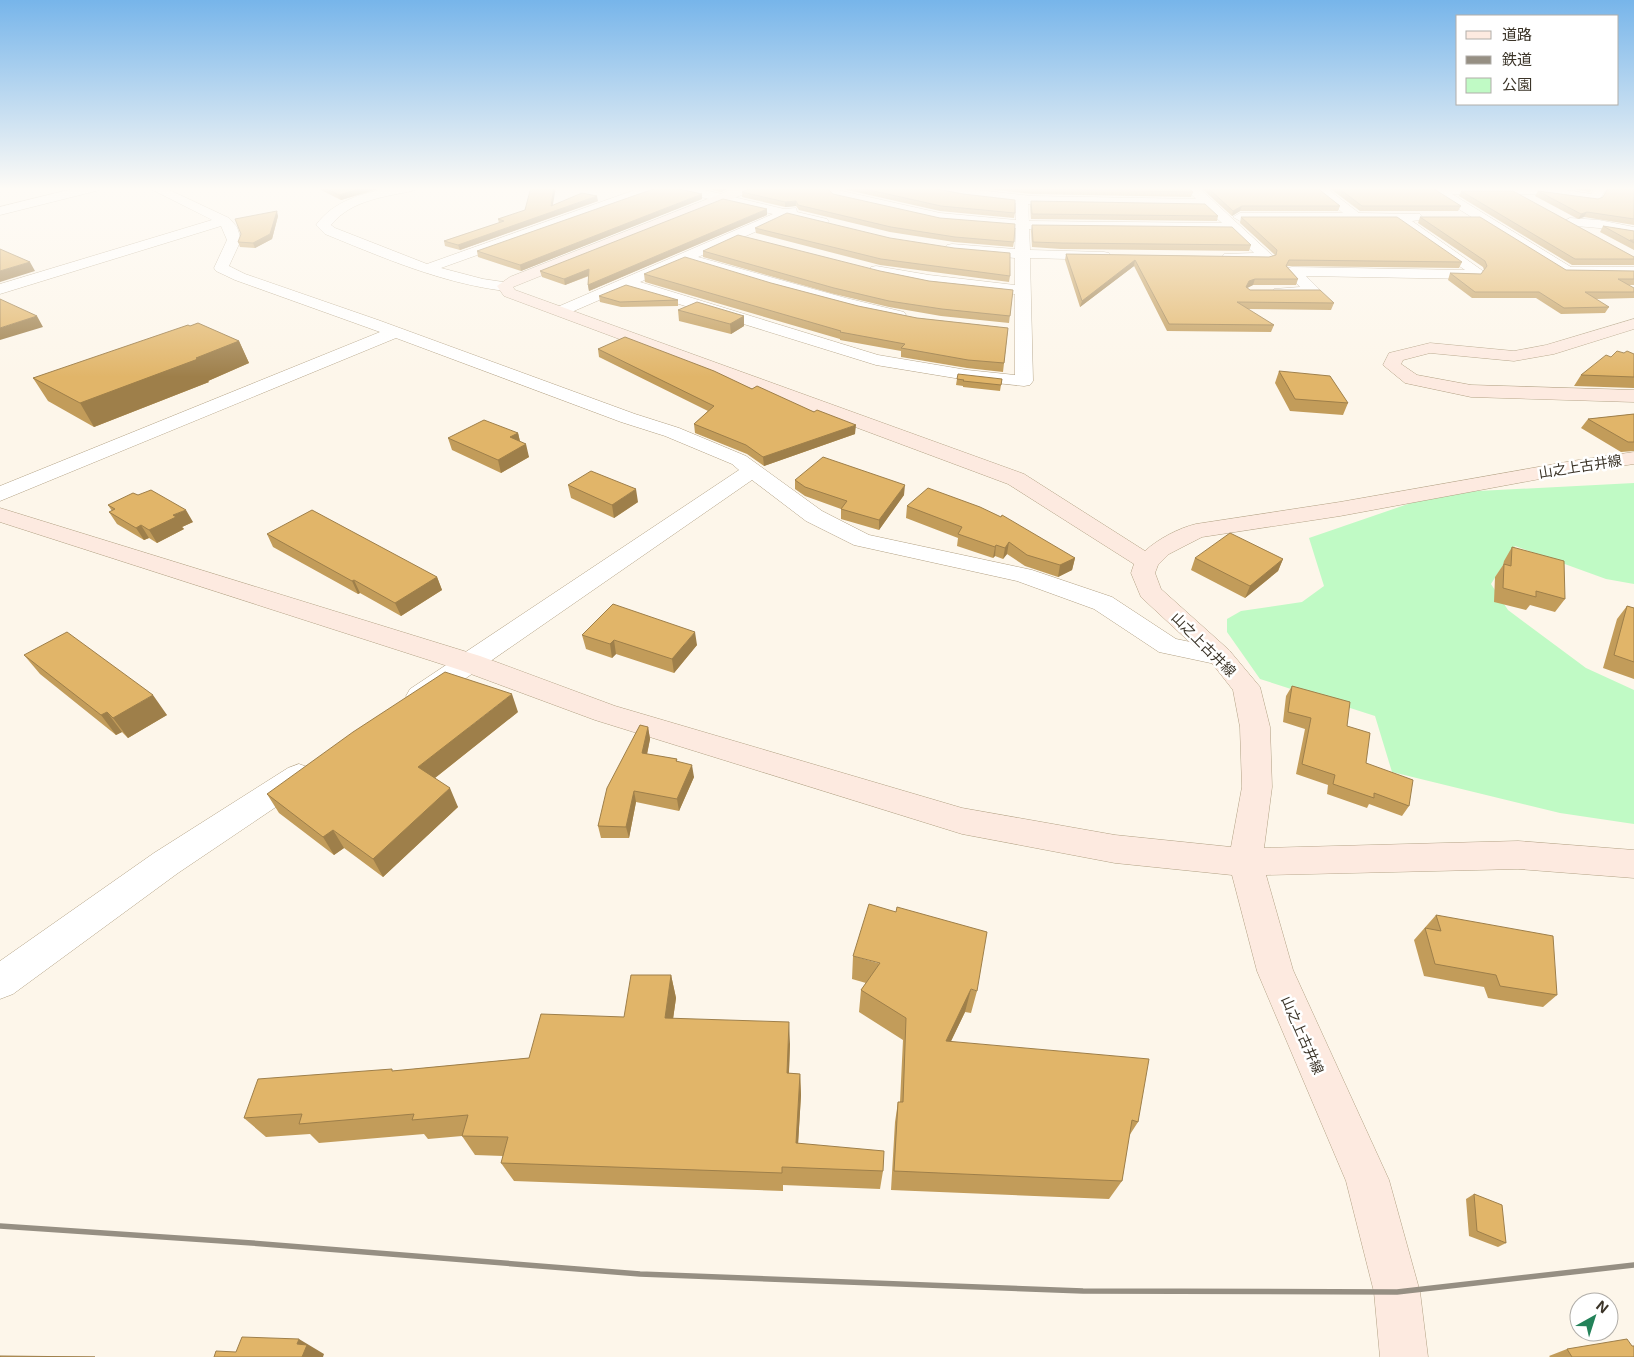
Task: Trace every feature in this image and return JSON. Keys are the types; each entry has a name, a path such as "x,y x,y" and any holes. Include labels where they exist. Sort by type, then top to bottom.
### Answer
{"street":[{"path":"0,288 126,250"},
{"path":"229,250 221,268 240,278 395,332 628,418 672,432 739,460 814,516 862,540 1023,575 1103,604 1168,646 1220,656"},
{"path":"381,250 428,268 483,284 505,286 515,280 590,250"},
{"path":"428,268 478,250"},
{"path":"561,311 700,250"},
{"path":"983,250 1022,254 1118,256"},
{"path":"626,283 876,360 967,375 1024,381 1022,250"},
{"path":"1213,257 1267,257 1260,250"},
{"path":"1262,292 1314,292 1292,271 1473,275 1476,271 1446,250"},
{"path":"1534,250 1568,271 1634,271"},
{"path":"684,257 842,302 912,318"},
{"path":"862,267 929,280 1023,290"},
{"path":"505,286 509,293 1016,479 1147,562"},
{"path":"1634,324 1548,350 1514,356 1430,348 1395,357 1392,365 1411,379 1471,391 1634,396"},
{"path":"1005,329 1023,330"},
{"path":"0,494 395,332"},
{"name":"山之上古井線","path":"1404,1357 1397,1292 1367,1180 1275,971 1245,862 1258,787 1255,727 1246,687 1220,656 1150,592 1143,573 1147,562 1161,549 1196,531 1340,510 1572,467 1634,458"},
{"path":"396,712 752,470"},
{"path":"0,515 470,663 605,713 962,821 1115,850 1245,862 1518,855 1634,864"},
{"path":"0,982 166,863 322,760"}],"green space":[{"path":"1634,483 1634,584 1606,579 1515,546 1491,584 1508,610 1586,668 1634,690 1634,824 1560,813 1392,772 1375,716 1260,679 1227,632 1227,619 1241,611 1302,602 1324,586 1309,538 1440,493"}],"building":[{"path":"0,250 30,262 0,271"},
{"path":"479,250 558,250 520,265 477,251"},
{"path":"593,250 670,250 588,285 589,269 564,279 540,271"},
{"path":"798,250 929,281 1013,290 1010,316 889,301 834,288 703,251"},
{"path":"846,250 980,250 1010,253 1010,276 881,259"},
{"path":"1277,250 1445,250 1462,262 1289,260 1286,266 1298,279 1255,279 1249,281 1246,287 1250,290 1320,290 1334,303 1237,302 1274,325 1169,324 1135,260 1082,301 1066,254 1269,257 1276,255"},
{"path":"1469,250 1534,250 1566,270 1634,271 1634,279 1618,279 1634,288 1634,292 1585,292 1609,307 1564,308 1539,292 1475,292 1450,273 1481,274 1487,266 1485,261"},
{"path":"1560,250 1622,250 1634,257 1634,259 1575,259"},
{"path":"685,257 771,283 858,306 917,318 1008,328 1004,363 968,360 901,348 905,344 840,332 644,274"},
{"path":"626,285 678,300 620,302 599,296"},
{"path":"0,299 37,316 0,328"},
{"path":"697,302 744,316 730,324 678,310"},
{"path":"198,323 239,341 196,358 198,359 80,403 33,378 188,325"},
{"path":"625,337 714,371 752,389 757,386 814,412 817,410 856,425 763,457 746,445 694,424 714,406 598,349"},
{"path":"1617,351 1624,353 1627,351 1634,354 1634,377 1581,375 1606,355 1611,357"},
{"path":"1279,371 1330,376 1348,403 1295,399"},
{"path":"958,374 1002,379 1001,385 963,381 957,379"},
{"path":"1634,414 1634,442 1628,442 1588,419"},
{"path":"484,420 518,433 510,437 526,444 498,460 448,438"},
{"path":"823,457 905,485 879,520 841,509 847,501 805,487 795,480"},
{"path":"591,471 636,489 612,505 568,485"},
{"path":"928,488 980,507 1001,517 1002,515 1075,558 1060,565 1027,555 1009,542 1005,548 996,545 995,547 958,534 962,527 907,506"},
{"path":"151,490 186,510 173,515 176,517 149,530 141,525 136,528 109,512 115,509 108,505 133,493 138,495"},
{"path":"312,510 437,577 395,603 267,534"},
{"path":"1230,533 1283,559 1250,586 1195,558"},
{"path":"1512,547 1564,561 1565,599 1536,591 1536,597 1503,588 1504,564 1511,566"},
{"path":"613,604 695,632 672,659 614,640 610,644 582,635"},
{"path":"1627,606 1634,608 1634,662 1614,655"},
{"path":"67,632 153,695 113,718 107,712 101,715 24,655"},
{"path":"445,672 512,694 418,767 450,788 373,859 333,830 323,837 267,794 353,732"},
{"path":"1292,686 1350,702 1347,726 1370,733 1366,763 1413,780 1409,806 1374,793 1374,798 1333,784 1335,775 1302,764 1311,718 1288,712"},
{"path":"640,725 648,727 642,753 677,759 676,761 692,765 677,799 634,791 626,827 598,826 607,788"},
{"path":"869,904 896,912 897,907 987,932 977,991 971,989 946,1041 1149,1059 1138,1122 1132,1120 1122,1181 894,1171 898,1102 903,1102 906,1018 861,990 880,963 853,956"},
{"path":"1436,915 1553,936 1557,995 1500,986 1496,975 1435,964 1425,928 1441,931"},
{"path":"631,975 671,975 665,1018 789,1022 787,1073 800,1074 796,1143 884,1151 883,1171 782,1167 782,1173 501,1163 508,1137 462,1136 468,1115 412,1120 414,1114 299,1124 302,1114 244,1118 258,1079 392,1069 392,1071 529,1058 541,1014 624,1017"},
{"path":"1474,1194 1502,1205 1506,1243 1477,1231"},
{"path":"242,1337 299,1339 297,1344 307,1345 302,1357 214,1357 216,1351 236,1352"},
{"path":"1627,1339 1634,1346 1634,1357 1572,1357 1567,1349 1619,1342 1619,1340"},
{"path":"0,1356 95,1357 0,1357"}],"railway":[{"path":"0,1226 252,1243 640,1274 1083,1291 1397,1292 1634,1265"}]}
